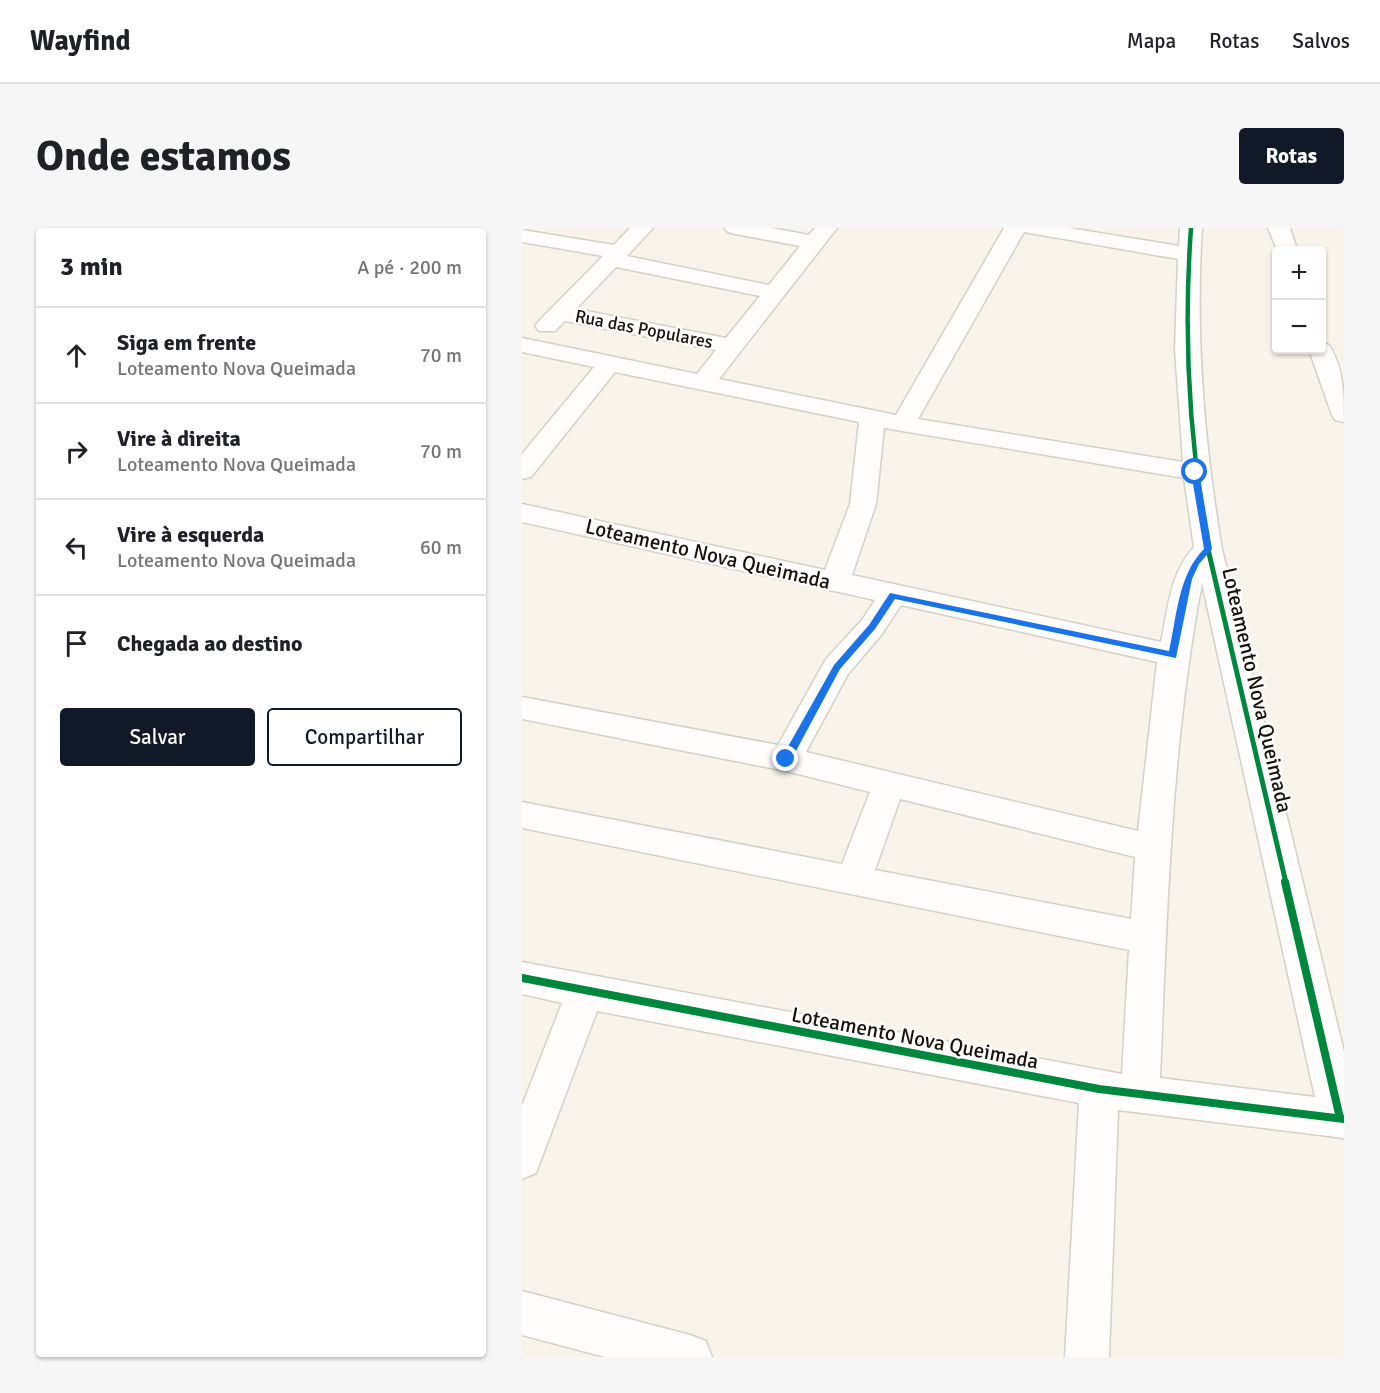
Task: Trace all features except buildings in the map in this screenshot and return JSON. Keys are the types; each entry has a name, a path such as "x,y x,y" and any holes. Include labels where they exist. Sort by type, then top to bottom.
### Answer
{"street":[{"path":"526,228 522,234 773,292"},
{"name":"Rua das Populares","path":"525,345 642,228"},
{"name":"Rua das Populares","path":"735,228 820,235"},
{"path":"903,424 1015,228"},
{"name":"Loteamento Nova Queimada","path":"522,978 585,992 1099,1089 1342,1119 1208,549 1195,472 1188,395 1189,241 1031,228"},
{"path":"1279,228 1286,246"},
{"name":"Rua das Populares","path":"559,313 731,346 820,235"},
{"path":"525,345 702,384 903,424 1195,472"},
{"path":"702,384 731,346"},
{"path":"1322,354 1344,415"},
{"path":"522,471 609,364"},
{"path":"835,582 863,504 872,418"},
{"name":"Loteamento Nova Queimada","path":"522,513 1173,655"},
{"name":"Loteamento Nova Queimada","path":"1140,1093 1153,848 1173,655 1188,579 1195,562 1208,549"},
{"path":"786,759 837,667 872,627 893,595"},
{"path":"522,708 786,759 1153,848"},
{"path":"853,882 889,784"},
{"path":"522,815 853,882 1148,938"},
{"path":"522,1158 585,992"},
{"path":"1087,1357 1099,1089"},
{"path":"522,1313 690,1357"}],"cycle path":[{"path":"1191,228 1187,308 1189,389 1196,469 1208,549 1340,1118"},
{"path":"522,978 585,992 1099,1089 1344,1119"}],"route":[{"path":"786,759 837,667 872,627 893,595 1173,655 1188,579 1195,562 1208,549 1195,472"}]}
